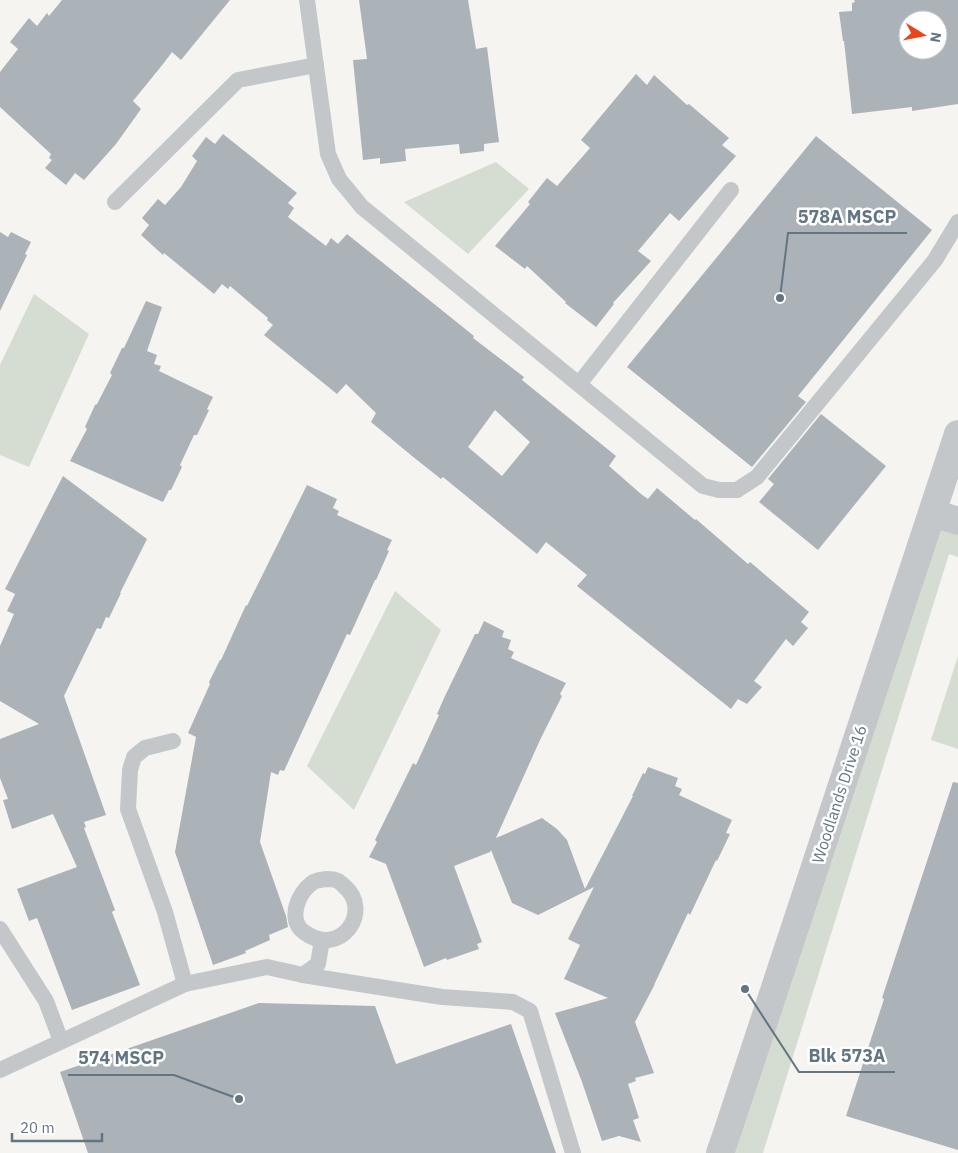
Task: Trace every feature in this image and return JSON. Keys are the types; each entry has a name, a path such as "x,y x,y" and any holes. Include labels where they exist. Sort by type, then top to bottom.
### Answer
{"street":[{"name":"Woodlands Drive 16","path":"720,1153 958,434"},
{"path":"933,513 958,521"}],"lane":[{"path":"307,0 328,154 339,179 362,206 703,486 719,490 737,490 757,477 935,260 958,222"},
{"path":"115,202 238,80 316,65"},
{"path":"579,384 731,190"},
{"path":"173,741 145,748 134,757 130,770 128,809 165,912 185,984"},
{"path":"0,929 46,1001 61,1041"},
{"path":"303,975 318,964 322,940"},
{"path":"0,1070 185,984 266,967 303,975 442,997 513,1002 530,1011 573,1153"}],"shaded area":[{"path":"496,162 529,189 468,254 404,202"},
{"path":"34,294 89,334 29,467 0,455 0,365"},
{"path":"933,513 958,522 958,557 949,554 763,1153 730,1153"},
{"path":"395,591 441,630 354,810 307,766"},
{"path":"958,656 958,749 931,740"}],"building":[{"path":"62,0 230,0 181,60 172,52 133,101 141,109 116,144 84,180 75,173 66,185 45,168 52,160 49,158 51,154 0,107 0,72 18,49 10,42 29,18 37,26 47,13 49,16"},
{"path":"359,0 468,0 476,49 487,47 499,142 484,144 484,151 460,154 459,144 405,149 406,161 380,164 380,158 363,160 353,60 367,59"},
{"path":"854,0 958,0 958,104 912,111 912,107 852,114 839,12 852,11 852,3 855,2"},
{"path":"636,74 647,85 654,75 687,105 689,104 729,138 722,145 736,156 679,221 670,213 638,251 651,261 613,303 596,327 565,303 527,266 525,269 495,246 530,204 528,202 547,178 557,186 590,148 581,140"},
{"path":"223,134 297,193 288,203 294,208 288,217 326,246 331,238 338,244 347,234 474,336 473,338 524,377 522,380 616,456 609,466 641,494 648,499 657,488 809,612 801,622 808,628 793,646 786,639 754,681 762,687 747,704 738,699 731,709 577,586 587,575 546,542 537,554 443,477 441,479 412,456 371,422 376,413 346,384 337,394 264,335 273,325 267,320 268,318 230,286 228,289 222,284 214,294 164,253 163,255 141,235 149,225 142,218 158,199 165,205 181,187 197,161 192,156 206,137 215,144","holes":["495,410 530,442 502,476 468,447"]},
{"path":"816,136 932,230 798,396 806,402 752,467 627,367"},
{"path":"0,232 8,237 11,232 31,242 25,254 27,255 0,311"},
{"path":"146,301 162,307 147,351 157,355 154,364 161,366 159,371 213,397 197,435 194,435 180,465 182,467 163,502 70,461 87,429 85,427 95,405 112,375 110,373"},
{"path":"821,414 886,466 818,550 759,502 774,484 768,479"},
{"path":"63,476 147,539 109,618 106,617 101,629 97,628 64,696 106,815 84,822 86,827 84,828 115,910 112,912 140,985 72,1010 37,918 29,921 17,889 77,867 53,814 12,829 3,800 8,799 0,778 0,739 39,724 0,701 0,646 14,614 7,611 15,594 5,589"},
{"path":"307,485 337,499 333,508 339,511 337,515 392,540 376,580 350,635 347,634 284,771 280,770 278,775 271,772 260,842 286,916 288,927 269,935 270,940 245,951 246,953 213,965 175,852 196,737 188,733 210,684 209,682"},
{"path":"484,621 504,631 502,637 511,640 508,649 514,652 511,658 566,683 560,694 562,696 496,838 542,818 557,829 567,840 585,889 643,773 645,774 648,767 678,778 675,786 682,789 679,795 732,820 726,833 730,834 690,915 688,913 635,1022 654,1073 635,1078 636,1081 628,1084 639,1118 633,1120 641,1142 619,1136 602,1141 582,1082 555,1013 608,998 564,979 580,945 568,939 594,887 538,915 512,903 491,850 454,866 482,942 477,944 479,949 447,960 446,958 424,967 386,864 369,857 377,842 375,840 413,763 416,765 439,715 437,714 445,696 475,634 478,634"},
{"path":"953,782 958,783 958,1150 846,1116 884,999 882,998"},
{"path":"259,1003 375,1006 396,1064 511,1024 556,1153 88,1153 60,1072"}],"place":[{"name":"578A MSCP","path":"780,298"},
{"name":"Blk 573A","path":"745,989"},
{"name":"574 MSCP","path":"239,1099"}]}
